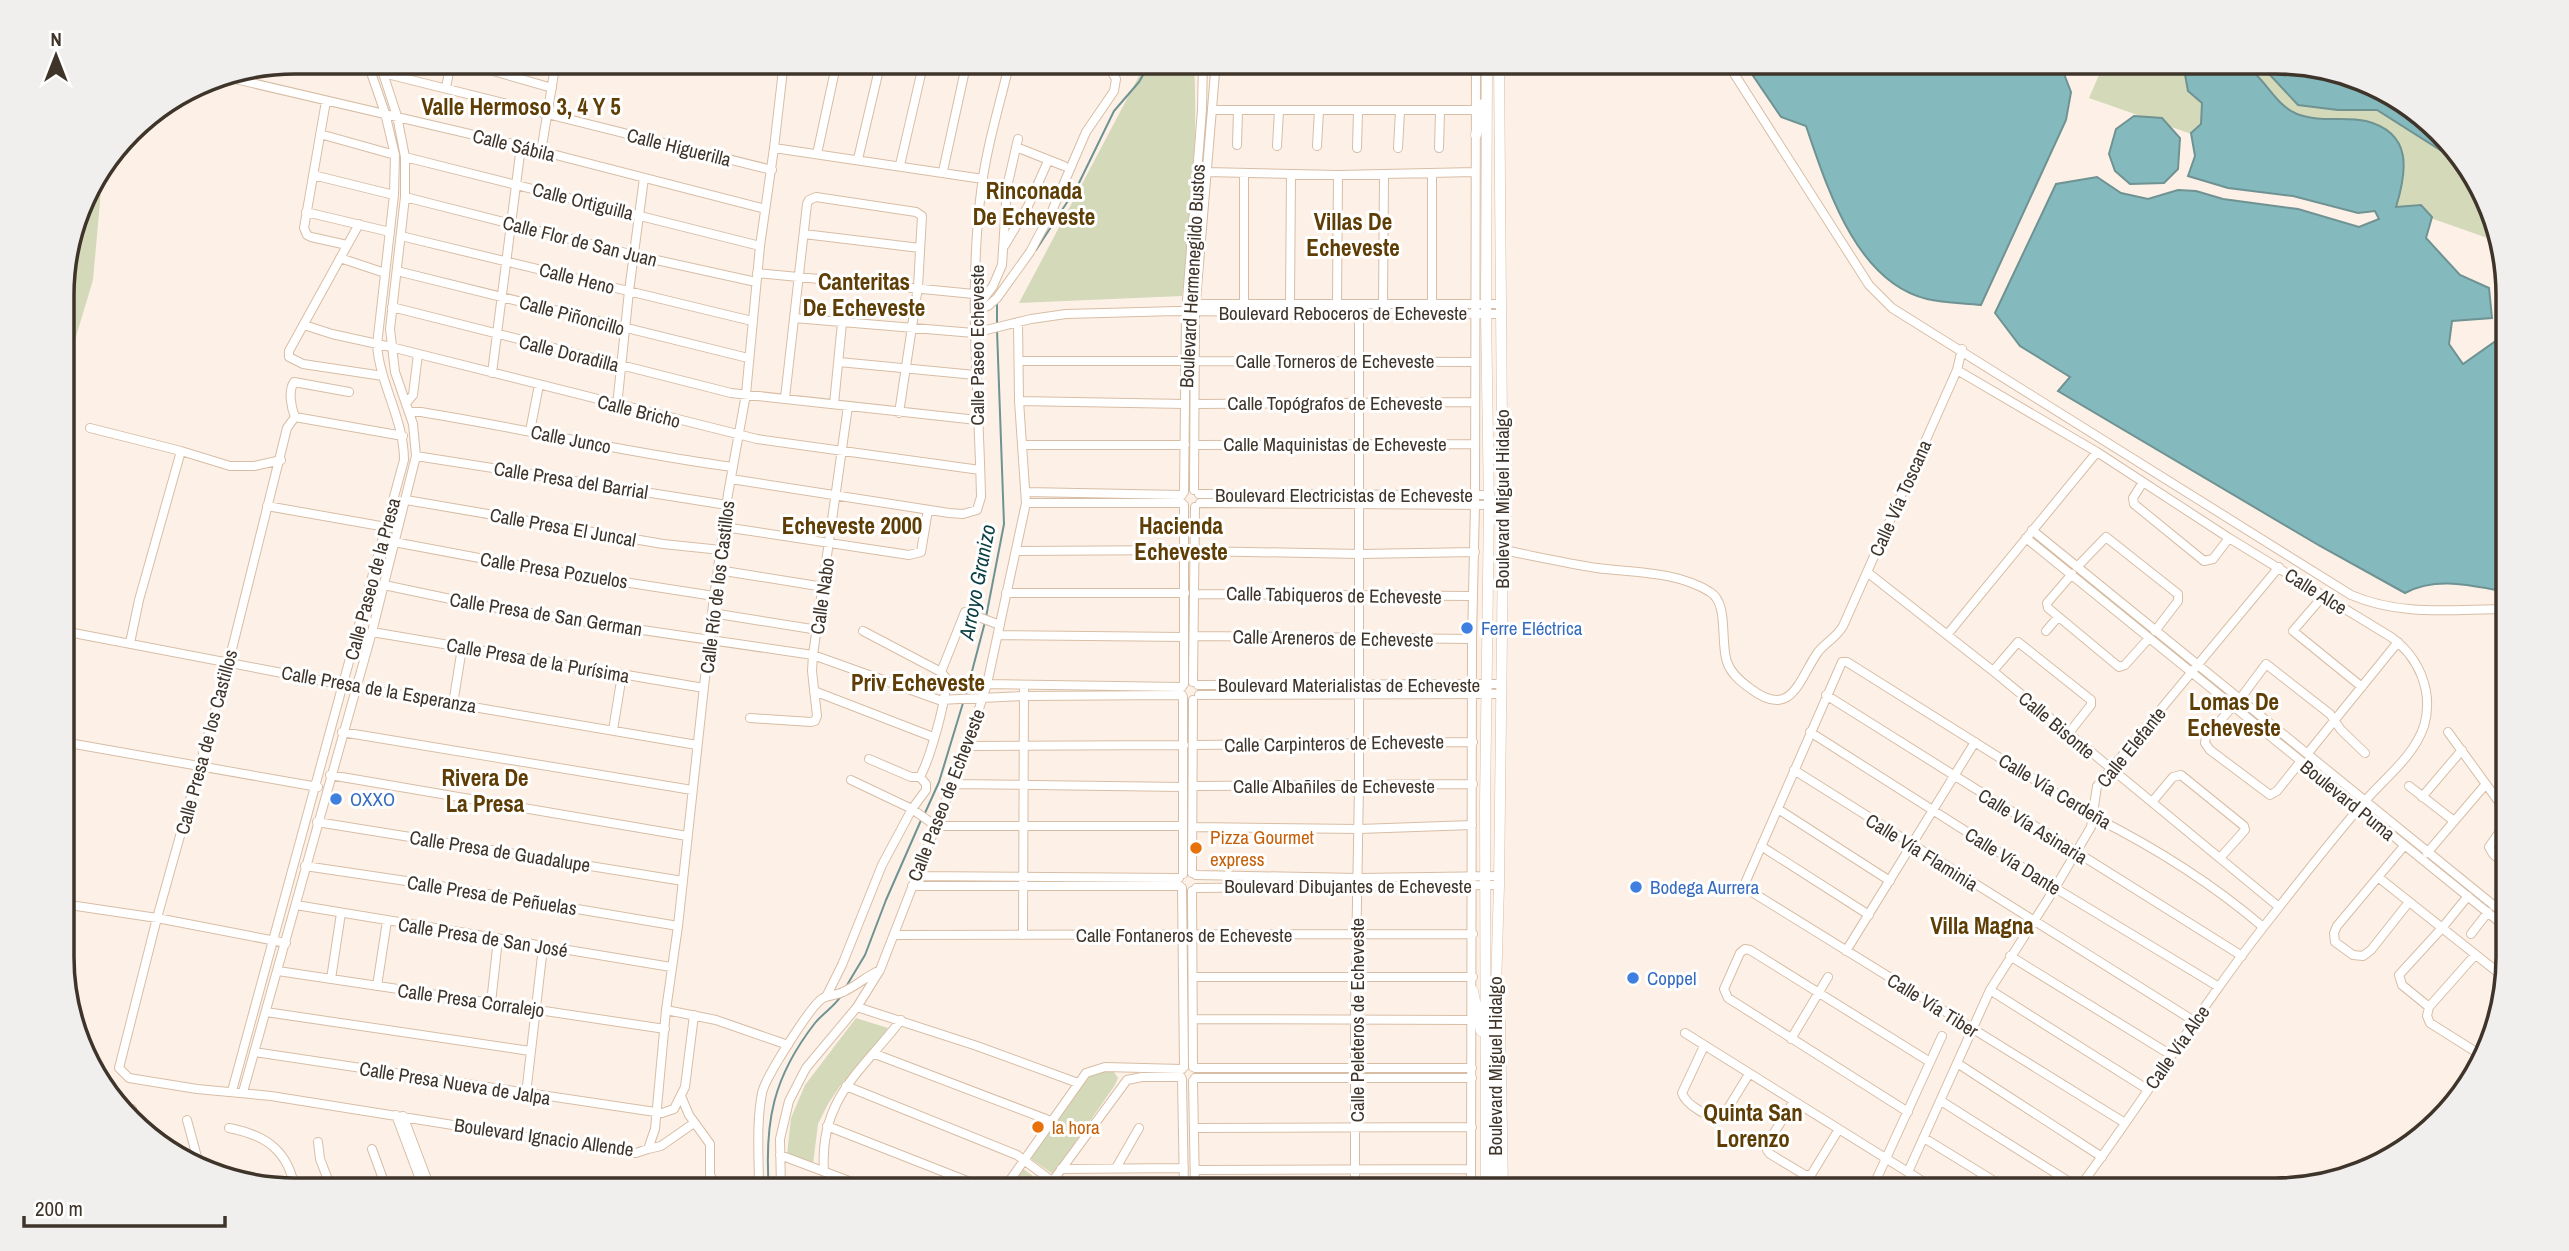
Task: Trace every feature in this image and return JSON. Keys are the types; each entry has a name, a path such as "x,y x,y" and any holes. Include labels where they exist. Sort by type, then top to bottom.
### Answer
{"main road":[{"path":"1476,135 1486,73"},
{"name":"Boulevard Miguel Hidalgo","path":"1486,1177 1485,881 1489,500 1487,73"},
{"name":"Boulevard Miguel Hidalgo","path":"1495,1177 1494,1057 1503,550 1499,73"},
{"path":"1496,968 1503,1076 1503,1177"},
{"path":"1473,990 1486,1058"}],"street":[{"name":"Calle Paseo de la Presa","path":"232,1091 402,473 403,436 383,376 377,345 394,195 395,155 385,113 371,73"},
{"name":"Calle Paseo de la Presa","path":"243,1092 372,632 416,456 410,412 395,372 391,347 392,307 405,197 405,158 397,116 383,73"},
{"name":"Calle Higuerilla","path":"383,73 772,170"},
{"path":"446,88 449,73"},
{"path":"500,73 552,88"},
{"path":"541,152 554,73"},
{"name":"Calle Río de los Castillos","path":"656,1114 714,596 746,394 760,246 783,73"},
{"path":"817,154 834,73"},
{"path":"858,159 878,73"},
{"path":"900,165 921,73"},
{"path":"943,171 964,73"},
{"name":"Calle Paseo Echeveste","path":"928,510 963,514 976,510 981,497 975,375 979,332 974,312 974,294 983,179 1007,73"},
{"path":"974,312 988,306 997,298 1030,252 1052,211 1086,132 1114,91 1116,79 1112,73"},
{"name":"Boulevard Hermenegildo Bustos","path":"1184,1178 1186,1071 1181,882 1184,745 1194,636 1197,498 1195,404 1188,309 1203,73"},
{"name":"Boulevard Hermenegildo Bustos","path":"1188,309 1206,172 1215,73"},
{"name":"Boulevard Miguel Hidalgo","path":"1471,1177 1476,73"},
{"path":"1734,73 1869,285 1892,308 1962,349 2351,595 2388,608 2408,610 2496,608"},
{"name":"Calle Sábila","path":"240,80 521,146 765,209"},
{"path":"326,101 304,228 311,237 347,245"},
{"path":"1212,110 1475,110"},
{"path":"1237,145 1238,110"},
{"path":"1277,146 1279,110"},
{"path":"1317,146 1319,110"},
{"path":"1357,148 1358,111"},
{"path":"1398,148 1399,111"},
{"path":"1439,148 1440,111"},
{"path":"320,134 395,155"},
{"path":"974,312 1000,272 1007,187 1017,143 1048,161 1064,166"},
{"path":"492,373 521,146"},
{"path":"774,148 983,179"},
{"name":"Calle Ortiguilla","path":"405,158 760,246"},
{"path":"1004,247 1048,161"},
{"path":"1206,172 1338,175 1475,172"},
{"path":"1244,173 1244,303"},
{"path":"1290,303 1291,174"},
{"path":"1432,174 1432,304"},
{"path":"313,175 394,195"},
{"path":"1337,304 1338,175"},
{"path":"1383,304 1384,175"},
{"path":"617,406 644,178"},
{"name":"Calle Flor de San Juan","path":"405,197 634,255 757,277 799,277 974,294"},
{"path":"785,398 807,204 816,197 921,213 923,221 918,288 899,413"},
{"path":"306,212 390,232"},
{"path":"1005,223 1016,226"},
{"path":"359,224 289,351 291,359 303,363 383,376"},
{"path":"804,234 920,248"},
{"name":"Calle Heno","path":"401,236 752,321"},
{"path":"340,258 385,274"},
{"name":"Calle Piñoncillo","path":"397,271 748,358"},
{"name":"Boulevard Reboceros de Echeveste","path":"1188,309 1244,303 1337,304 1359,308 1383,304 1474,304 1486,309 1500,309"},
{"name":"Calle Doradilla","path":"392,307 621,366 746,394 977,420"},
{"name":"Boulevard Reboceros de Echeveste","path":"1188,309 1359,308 1474,314 1486,309"},
{"name":"Calle Peleteros de Echeveste","path":"1356,1177 1359,308"},
{"path":"794,318 910,329 979,332 1066,314 1188,309"},
{"path":"834,404 842,323"},
{"name":"Calle Paseo de Echeveste","path":"780,1178 782,1122 795,1087 820,1050 857,1007 880,970 953,784 987,684 1026,503 1019,401 1018,323"},
{"name":"Calle Bricho","path":"304,325 617,406 757,439 981,470"},
{"name":"Calle Vía Toscana","path":"1503,550 1573,564 1676,578 1708,590 1720,602 1724,651 1729,667 1758,695 1771,700 1783,699 1794,693 1821,649 1835,638 1843,626 1957,370 1962,349"},
{"path":"407,402 413,395 418,354"},
{"name":"Calle Torneros de Echeveste","path":"1019,361 1475,362"},
{"name":"Boulevard Hermenegildo Bustos","path":"1186,1071 1193,1019 1194,889 1198,883 1194,874 1194,745 1184,637 1185,404 1190,361"},
{"path":"839,362 975,375"},
{"name":"Calle Alce","path":"1957,370 2097,452 2229,538 2398,642 2411,656 2420,671 2426,691 2426,715 2420,736 2407,757 2362,805 2280,907"},
{"path":"349,392 294,382 291,401 295,417 403,436"},
{"path":"530,431 539,385"},
{"path":"1019,401 1185,404"},
{"name":"Calle Topógrafos de Echeveste","path":"1195,404 1474,402"},
{"name":"Calle Nabo","path":"750,718 815,721 817,716 813,655 848,406"},
{"name":"Calle Junco","path":"410,412 733,467"},
{"name":"Calle Presa de los Castillos","path":"120,1068 157,918 229,661 287,428 295,417"},
{"path":"90,428 235,467 281,460"},
{"path":"1022,444 1185,445"},
{"name":"Calle Maquinistas de Echeveste","path":"1195,445 1475,444"},
{"path":"130,643 139,600 181,451"},
{"path":"1947,635 2097,452"},
{"name":"Calle Presa del Barrial","path":"416,456 727,505"},
{"path":"724,527 900,554 916,554 921,552 928,510 731,479"},
{"path":"2143,482 2133,498 2134,504 2204,561 2213,559 2229,538"},
{"path":"1026,492 1183,499"},
{"name":"Boulevard Electricistas de Echeveste","path":"1197,498 1359,499 1475,495 1489,500"},
{"path":"1183,499 1189,508 1197,498"},
{"path":"1026,503 1197,498"},
{"name":"Boulevard Electricistas de Echeveste","path":"1359,499 1475,505 1489,500"},
{"name":"Calle Presa El Juncal","path":"406,500 663,544 721,550"},
{"path":"267,506 398,530"},
{"name":"Boulevard Puma","path":"2032,530 2149,639 2192,673 2308,753 2404,846 2468,896 2496,911"},
{"name":"Boulevard Puma","path":"2026,538 2199,666 2301,761 2427,853 2496,915"},
{"path":"2149,639 2125,665 2117,666 2049,610 2048,602 2102,539 2108,538 2178,594 2178,601 2155,631"},
{"name":"Calle Presa Pozuelos","path":"394,542 527,567 714,596"},
{"path":"1016,551 1185,550"},
{"path":"1196,551 1360,554 1475,552"},
{"name":"Calle Elefante","path":"1908,1172 1990,990 2055,888 2094,817 2097,786 2279,567"},
{"path":"718,570 824,587"},
{"name":"Calle Bisonte","path":"1867,572 1993,671 2280,907"},
{"name":"Calle Presa de San German","path":"384,585 479,604 813,655"},
{"path":"1006,593 1185,593"},
{"name":"Calle Tabiqueros de Echeveste","path":"1195,594 1472,596"},
{"path":"2324,595 2293,631 2362,687"},
{"path":"920,777 945,700 943,675 965,612 1000,625"},
{"path":"712,613 818,630"},
{"path":"2046,631 2058,617"},
{"path":"863,631 943,675"},
{"name":"Calle Presa de la Purísima","path":"372,632 704,688"},
{"name":"Calle Presa de la Esperanza","path":"74,633 355,687 697,745"},
{"path":"998,635 1184,637"},
{"name":"Calle Areneros de Echeveste","path":"1194,636 1472,639"},
{"path":"2308,753 2398,642"},
{"path":"1993,671 2015,644 2021,643 2091,700 2091,705 2068,734"},
{"path":"453,704 462,648"},
{"name":"Boulevard Materialistas de Echeveste","path":"813,655 927,697 945,700 1189,691 1359,691 1473,695 1487,689"},
{"name":"Calle Vía Cerdeña","path":"1826,695 1844,661 2214,889 2263,927"},
{"path":"2301,761 2273,794 2258,786 2210,750 2205,743 2206,737 2266,664 2330,713 2341,730 2365,753"},
{"path":"613,730 622,675"},
{"name":"Boulevard Materialistas de Echeveste","path":"987,684 1189,691"},
{"name":"Boulevard Materialistas de Echeveste","path":"1359,691 1473,684 1487,689 1501,689"},
{"path":"1023,935 1024,685"},
{"path":"814,691 933,737"},
{"path":"1826,695 1762,846 1869,915"},
{"name":"Calle Vía Asinaria","path":"1826,695 2242,956"},
{"path":"342,732 692,790"},
{"name":"Calle Vía Dante","path":"1810,732 2055,888 2219,986"},
{"path":"2448,732 2496,798"},
{"path":"1846,951 1975,741"},
{"name":"Calle Carpinteros de Echeveste","path":"1194,745 1473,742"},
{"path":"74,744 327,789"},
{"path":"967,746 1184,745"},
{"path":"2422,797 2462,750"},
{"path":"759,1178 762,1090 788,1045 826,996 842,965 882,865 926,790 926,784 920,777 911,777 869,759"},
{"name":"Calle Vía Flaminia","path":"1794,771 2194,1021"},
{"path":"330,775 687,836"},
{"path":"2152,802 2174,777 2181,775 2245,827 2220,858"},
{"path":"851,780 915,811 936,826 1183,826"},
{"path":"953,784 1183,787"},
{"path":"2427,853 2486,784"},
{"name":"Calle Albañiles de Echeveste","path":"1194,786 1473,785"},
{"path":"2409,786 2454,821"},
{"path":"1778,808 1890,881"},
{"name":"Calle Presa de Guadalupe","path":"317,822 683,881"},
{"path":"1194,827 1359,829 1472,825"},
{"path":"2496,836 2490,844 2490,851 2496,856"},
{"name":"Calle Vía Tiber","path":"1762,846 1746,884 1748,891 2125,1123"},
{"path":"2404,846 2337,926 2335,942 2347,952 2363,956 2371,950 2409,902"},
{"name":"Calle Presa de Peñuelas","path":"305,866 678,926"},
{"name":"Boulevard Dibujantes de Echeveste","path":"1181,882 1194,874 1472,886 1485,881"},
{"path":"916,876 1022,876 1181,882"},
{"name":"Boulevard Dibujantes de Echeveste","path":"1181,882 1194,889 1472,876 1485,881 1499,881"},
{"path":"2378,877 2495,970"},
{"path":"912,886 1181,882"},
{"path":"2468,896 2399,975 2399,981 2428,1012 2430,1023 2474,1051"},
{"path":"2471,934 2496,904"},
{"name":"Calle Presa de San José","path":"296,905 671,967"},
{"path":"74,906 157,918 286,943"},
{"name":"Calle Vía Alce","path":"2086,1177 2219,986 2280,907"},
{"path":"331,979 341,913"},
{"path":"377,986 387,921"},
{"name":"Calle Fontaneros de Echeveste","path":"895,934 1473,934"},
{"path":"491,1003 498,939"},
{"path":"526,1094 543,947"},
{"path":"1908,1112 1728,998 1724,992 1725,986 1740,953 1748,949 1930,1062"},
{"path":"2428,1012 2475,955"},
{"path":"2010,956 2171,1055"},
{"path":"826,996 847,991 864,977 880,970"},
{"name":"Calle Presa Corralejo","path":"278,971 665,1029"},
{"path":"1193,977 1473,977"},
{"path":"1791,1040 1828,977"},
{"path":"1990,990 2147,1089"},
{"path":"857,1007 1078,1083"},
{"path":"666,1010 738,1026 788,1045"},
{"path":"266,1012 530,1051"},
{"path":"656,1114 674,1109 685,1087 694,1015"},
{"path":"1193,1019 1472,1020"},
{"path":"824,1171 824,1139 836,1102 846,1086 901,1020"},
{"path":"1685,1033 1916,1177"},
{"path":"1877,1177 1942,1036"},
{"path":"1704,1046 1682,1093 1685,1100 1698,1109 1715,1118 1722,1118 1749,1074"},
{"name":"Calle Presa Nueva de Jalpa","path":"254,1052 656,1114"},
{"path":"875,1054 1051,1121"},
{"path":"1957,1063 2102,1157"},
{"path":"1125,1067 1127,1080"},
{"name":"Boulevard Ignacio Allende","path":"120,1068 129,1078 197,1089 243,1092 622,1152 636,1153 648,1149 653,1137 656,1114"},
{"path":"1012,1178 1078,1083 1090,1071 1099,1068 1472,1078"},
{"path":"1186,1071 1187,1082 1194,1079 1472,1068"},
{"path":"1055,1178 1127,1080 1186,1071 1197,1073 1194,1079 1195,1178"},
{"path":"846,1086 1017,1155 1047,1178"},
{"path":"681,1096 694,1123 710,1144 711,1178"},
{"path":"1794,1101 1767,1144 1770,1154 1805,1175 1811,1175 1839,1129"},
{"path":"1941,1101 2061,1177"},
{"path":"400,1116 420,1178"},
{"path":"400,1116 426,1178"},
{"path":"187,1120 196,1154"},
{"path":"648,1149 662,1146 694,1123"},
{"path":"827,1125 959,1178"},
{"path":"1194,1128 1472,1126"},
{"path":"229,1128 255,1134 273,1146 289,1167 292,1178"},
{"path":"1116,1168 1139,1128"},
{"path":"1924,1138 1988,1177"},
{"path":"318,1142 320,1159 327,1178"},
{"path":"372,1149 383,1178"},
{"path":"779,1155 841,1178"},
{"path":"1061,1169 1184,1168"},
{"path":"1195,1170 1471,1169"}],"green space":[{"path":"1141,73 1194,73 1193,179 1182,296 1019,303"},
{"path":"2100,73 2275,73 2304,75 2359,90 2409,119 2431,138 2466,184 2479,210 2488,238 2089,98"},
{"path":"101,187 93,280 74,343 75,265 90,210"},
{"path":"856,1018 888,1028 828,1104 818,1124 813,1164 787,1155 791,1118 805,1085"},
{"path":"1108,1070 1114,1072 1118,1078 1115,1085 1053,1174 1028,1157 1089,1074"},
{"path":"1021,1167 1035,1178 1014,1178"}],"water":[{"path":"1751,73 2064,73 2071,92 2066,120 1981,305 1927,299 1902,289 1881,273 1863,253 1848,229 1835,203 1806,126 1781,117"},
{"path":"2185,73 2254,73 2281,103 2297,114 2315,118 2366,121 2392,134 2403,155 2404,167 2396,207 2421,205 2432,217 2426,238 2460,275 2489,288 2492,318 2452,321 2449,344 2463,364 2496,341 2496,590 2442,584 2405,593 2320,546 2058,391 2070,377 2020,346 1995,313 2056,184 2097,177 2121,193 2148,199 2178,190 2196,191 2223,199 2298,209 2359,227 2379,219 2375,211 2358,213 2293,196 2228,188 2188,176 2195,156 2191,133 2201,124 2202,103 2188,91"},
{"path":"2268,73 2304,75 2359,90 2409,119 2443,152 2377,110 2338,110 2298,105"},
{"path":"2134,116 2162,118 2180,138 2178,169 2164,183 2130,184 2115,171 2109,154 2116,129"}],"waterway":[{"name":"Arroyo Granizo","path":"1036,250 1077,187 1114,111 1144,73"},
{"name":"Arroyo Granizo","path":"997,302 997,324"},
{"name":"Arroyo Granizo","path":"986,617 1004,524 997,330"},
{"name":"Arroyo Granizo","path":"966,694 985,622"},
{"name":"Arroyo Granizo","path":"925,813 939,782 963,703"},
{"name":"Arroyo Granizo","path":"847,985 865,955 922,818"},
{"name":"Arroyo Granizo","path":"768,1178 770,1122 781,1082 801,1043 815,1023 841,996"}],"place":[{"name":"Ferre Eléctrica","path":"1467,628"},
{"name":"OXXO","path":"336,799"},
{"name":"Pizza Gourmet express","path":"1196,848"},
{"name":"Bodega Aurrera","path":"1636,887"},
{"name":"Coppel","path":"1633,978"},
{"name":"la hora","path":"1038,1127"}],"district":[{"name":"Valle Hermoso 3, 4 Y 5","path":"521,106"},
{"name":"Rinconada De Echeveste","path":"1034,203"},
{"name":"Villas De Echeveste","path":"1353,234"},
{"name":"Canteritas De Echeveste","path":"864,294"},
{"name":"Echeveste 2000","path":"852,525"},
{"name":"Hacienda Echeveste","path":"1181,538"},
{"name":"Priv Echeveste","path":"918,682"},
{"name":"Lomas De Echeveste","path":"2234,714"},
{"name":"Rivera De La Presa","path":"485,790"},
{"name":"Villa Magna","path":"1982,925"},
{"name":"Quinta San Lorenzo","path":"1753,1125"}]}
